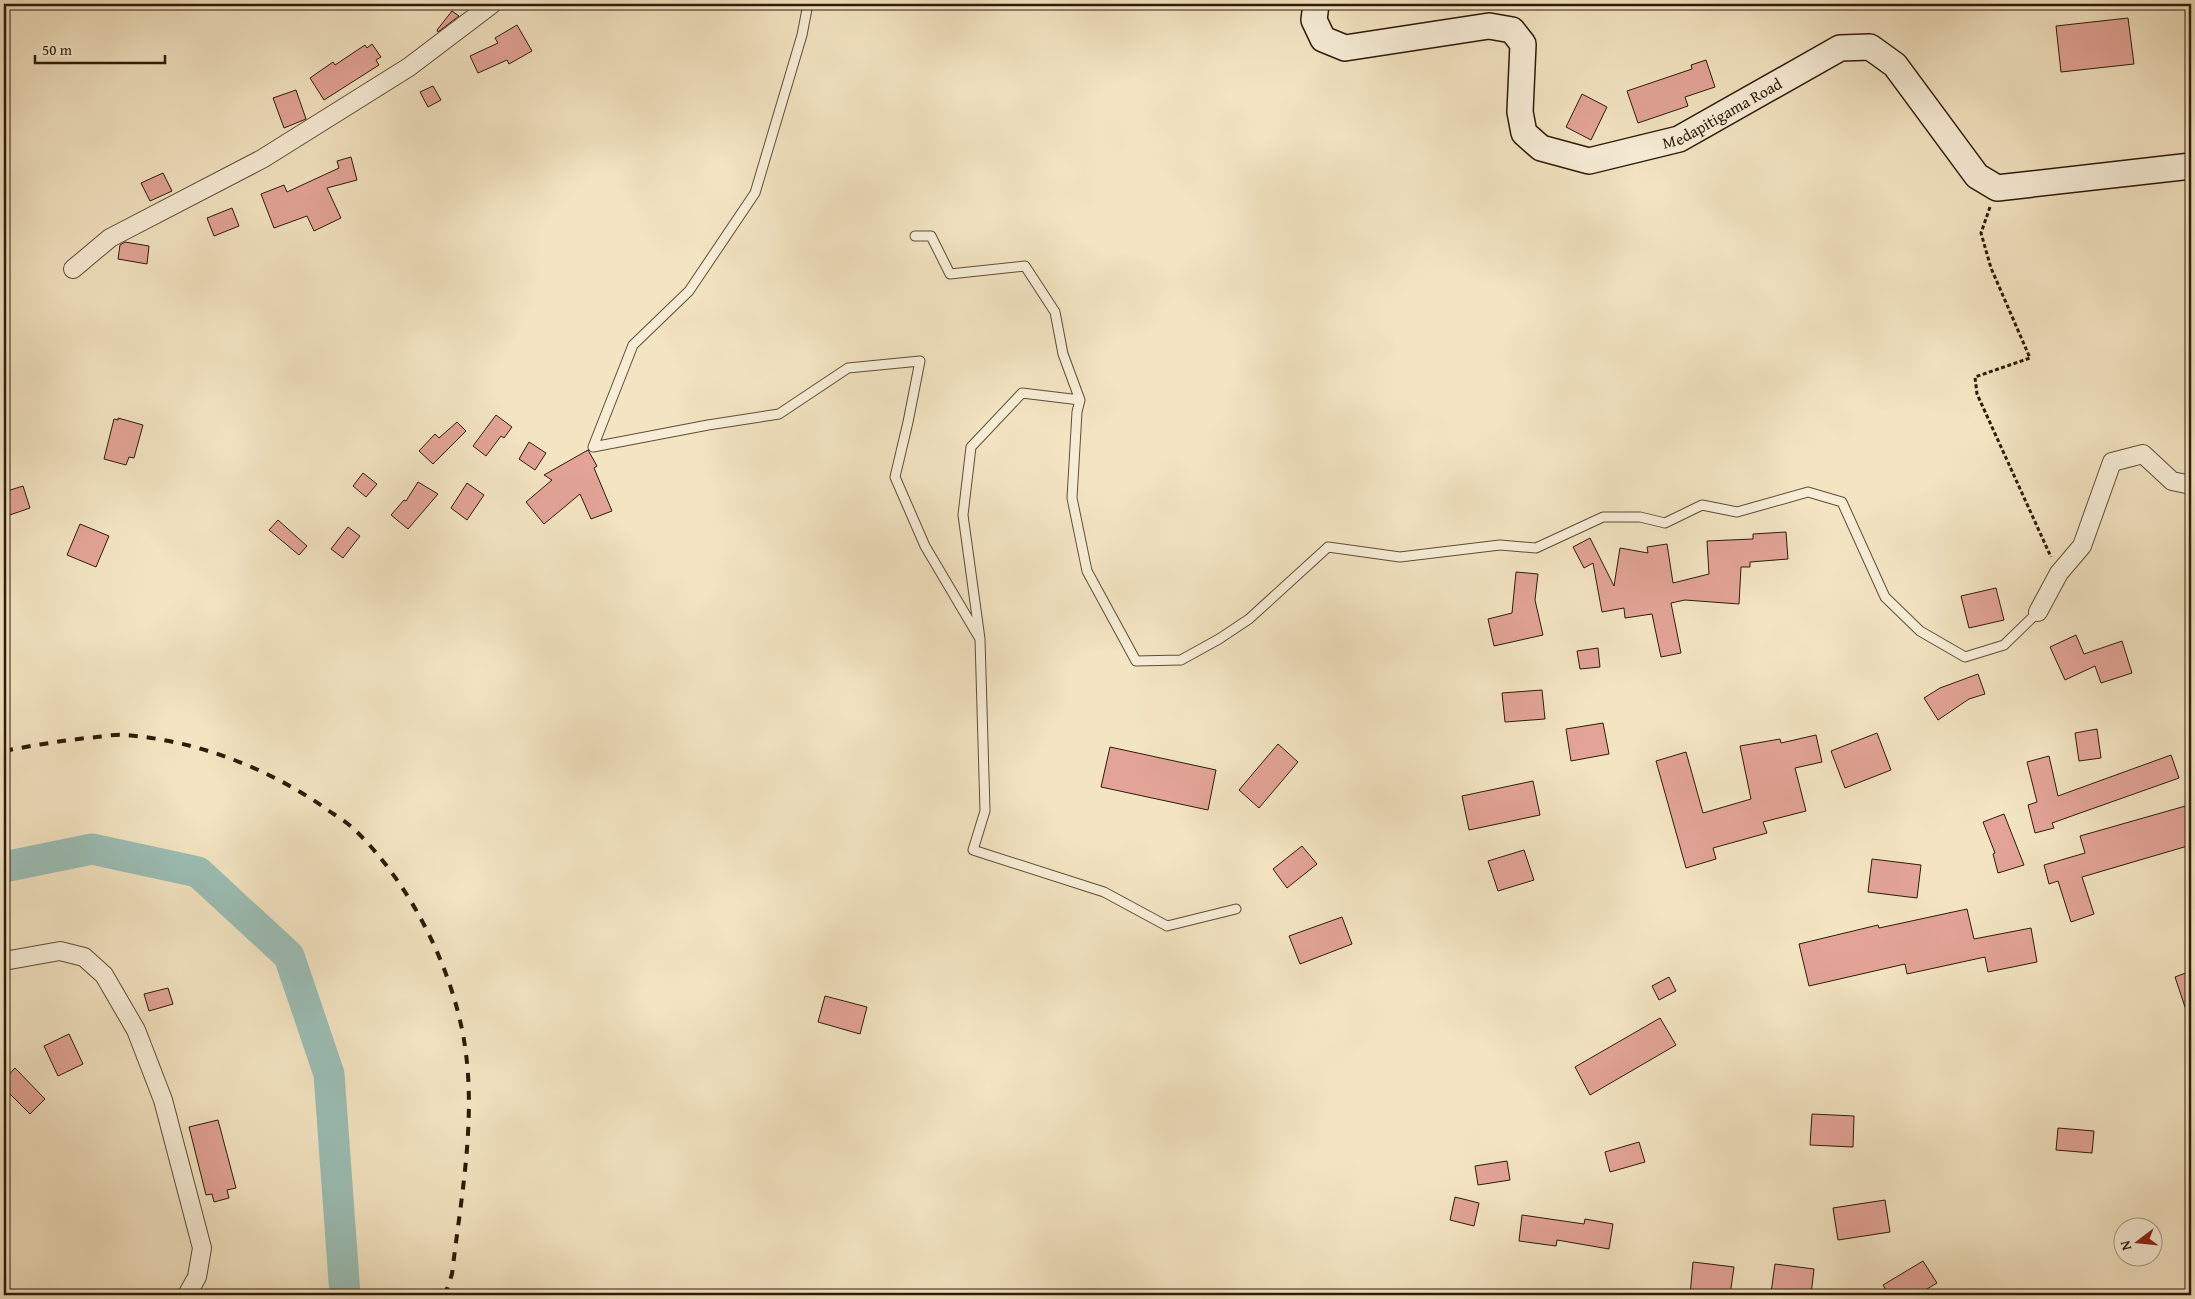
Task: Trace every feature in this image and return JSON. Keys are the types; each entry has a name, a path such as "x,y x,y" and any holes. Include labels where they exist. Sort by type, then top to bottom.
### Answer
{"street":[{"path":"73,269 110,238 262,159 409,67 492,4"},
{"name":"Medapitigama Road","path":"1316,4 1314,20 1323,39 1345,48 1489,26 1512,30 1523,44 1520,112 1524,133 1541,148 1589,161 1679,139 1840,48 1870,47 1895,65 1977,176 1997,188"},
{"path":"1997,188 2191,166"},
{"path":"2038,612 2059,573 2082,546 2112,462 2143,454 2172,482 2191,485"},
{"path":"4,962 60,950 84,957 104,975 136,1030 163,1100 202,1248 197,1277 187,1295"}],"lane":[{"path":"808,4 802,35 755,193 689,291 633,345 594,448 708,425 778,414 848,368 920,361 895,477 925,546 980,639"},
{"path":"915,236 931,236 950,274 1025,266 1055,312 1064,354 1080,400 1077,412 1072,498 1087,571 1136,661 1181,660 1219,639 1249,619 1328,547 1400,557 1500,545 1536,548 1603,517 1640,517 1665,523 1702,505 1737,512 1808,492 1842,502 1885,597 1920,631 1965,657 2004,645 2038,612"},
{"path":"1080,400 1022,393 971,447 963,515 980,639 985,811 973,850 1104,892 1167,926 1236,909"}],"path":[{"path":"1997,188 1981,233 1990,268 2030,358 1975,377 1977,394 2059,573"}],"building":[{"path":"452,11 459,16 438,32 437,30"},
{"path":"2128,18 2134,64 2061,72 2056,26"},
{"path":"517,25 532,51 509,64 507,60 478,73 470,56 498,43 495,38"},
{"path":"372,44 381,57 376,60 379,65 324,100 310,78 333,62 335,65 365,45 367,48"},
{"path":"1706,60 1715,87 1685,97 1688,106 1638,123 1627,91 1692,69 1691,65"},
{"path":"433,86 441,100 428,107 420,92"},
{"path":"296,90 306,119 284,128 273,98"},
{"path":"1582,94 1607,107 1591,140 1566,127"},
{"path":"351,157 357,180 327,188 341,218 314,231 307,216 274,228 261,194 284,185 287,192 339,168 337,161"},
{"path":"163,173 172,191 150,201 141,183"},
{"path":"232,208 239,226 214,236 207,218"},
{"path":"125,242 149,246 147,264 118,259 120,245"},
{"path":"496,415 512,427 504,438 501,436 486,456 473,446"},
{"path":"118,418 143,425 134,458 129,457 126,465 104,459 114,419 118,420"},
{"path":"457,422 466,431 433,464 419,451 435,434 439,438"},
{"path":"529,442 546,453 535,470 519,459"},
{"path":"588,450 597,466 594,468 612,511 591,519 580,494 544,524 526,502 552,480 544,475"},
{"path":"363,473 377,484 366,497 353,486"},
{"path":"418,482 438,494 408,529 391,515 404,500 406,501"},
{"path":"467,483 484,495 467,520 451,508"},
{"path":"23,486 30,508 4,517 4,492"},
{"path":"278,520 307,546 299,555 269,530"},
{"path":"80,524 109,536 96,567 67,555"},
{"path":"348,527 360,536 343,558 331,549"},
{"path":"1786,532 1788,559 1750,562 1750,567 1741,567 1739,604 1685,600 1671,603 1681,653 1661,657 1652,614 1625,618 1624,608 1602,612 1593,563 1584,568 1573,547 1590,538 1614,586 1620,548 1648,553 1647,547 1667,544 1673,583 1709,574 1707,541 1753,539 1753,534"},
{"path":"1516,572 1538,574 1535,600 1543,635 1494,646 1488,619 1512,613"},
{"path":"1996,588 2004,620 1969,628 1961,596"},
{"path":"2076,635 2084,654 2122,641 2132,673 2101,683 2095,666 2065,680 2050,647"},
{"path":"1598,648 1600,667 1580,669 1577,651"},
{"path":"1978,674 1985,694 1969,699 1938,720 1924,698 1940,688"},
{"path":"1542,690 1545,719 1505,722 1502,693"},
{"path":"1603,723 1609,754 1571,761 1566,729"},
{"path":"2097,729 2101,758 2079,761 2075,733"},
{"path":"1877,733 1891,770 1845,788 1831,751"},
{"path":"1816,735 1822,762 1795,768 1806,811 1763,822 1767,833 1713,848 1716,859 1686,868 1656,761 1686,752 1703,813 1751,799 1740,746 1780,739 1781,743"},
{"path":"1278,744 1298,762 1259,808 1239,790"},
{"path":"1110,747 1216,770 1208,810 1101,787"},
{"path":"2171,755 2179,778 2052,823 2054,828 2035,833 2028,805 2037,802 2027,762 2049,756 2058,796"},
{"path":"1533,781 1540,815 1469,830 1462,796"},
{"path":"2189,805 2191,812 2191,845 2082,877 2094,914 2071,922 2058,881 2049,884 2044,865 2085,853 2080,836"},
{"path":"2004,814 2024,865 1998,873 1993,854 1995,853 1983,822"},
{"path":"1302,846 1317,864 1287,888 1273,869"},
{"path":"1524,850 1534,880 1498,891 1488,861"},
{"path":"1872,859 1921,865 1917,898 1868,892"},
{"path":"1967,909 1974,939 2031,928 2037,962 1988,972 1985,957 1907,974 1905,964 1809,986 1799,944 1878,925 1879,928"},
{"path":"1342,917 1352,944 1300,964 1289,936"},
{"path":"2191,971 2191,1018 2189,1019 2175,977"},
{"path":"1669,977 1676,991 1659,1000 1652,986"},
{"path":"168,988 173,1004 149,1011 144,994"},
{"path":"825,996 867,1007 860,1034 818,1022"},
{"path":"1660,1018 1676,1045 1590,1095 1575,1067"},
{"path":"69,1034 83,1064 58,1076 44,1046"},
{"path":"15,1068 45,1099 30,1114 4,1088 4,1080"},
{"path":"1812,1114 1854,1116 1853,1147 1810,1145"},
{"path":"218,1120 236,1188 227,1190 229,1198 214,1202 212,1194 206,1195 189,1127"},
{"path":"2058,1128 2094,1131 2092,1153 2056,1150"},
{"path":"1639,1142 1645,1162 1610,1172 1605,1152"},
{"path":"1507,1161 1510,1180 1478,1185 1475,1166"},
{"path":"1455,1197 1479,1203 1474,1226 1450,1220"},
{"path":"1885,1200 1890,1232 1838,1240 1833,1208"},
{"path":"1522,1215 1584,1224 1585,1219 1613,1224 1609,1249 1557,1240 1556,1246 1519,1241"},
{"path":"1923,1261 1937,1283 1917,1295 1889,1295 1883,1285"},
{"path":"1693,1262 1734,1267 1730,1295 1690,1295"},
{"path":"1775,1264 1814,1269 1811,1295 1771,1293"}],"waterway":[{"path":"4,867 92,849 198,872 289,956 329,1074 345,1295"}],"railway":[{"path":"4,751 62,741 119,735 154,738 208,751 260,771 309,798 350,826 376,852 394,875 425,927 449,983 464,1040 468,1069 469,1099 466,1157 452,1274 445,1295"}]}
